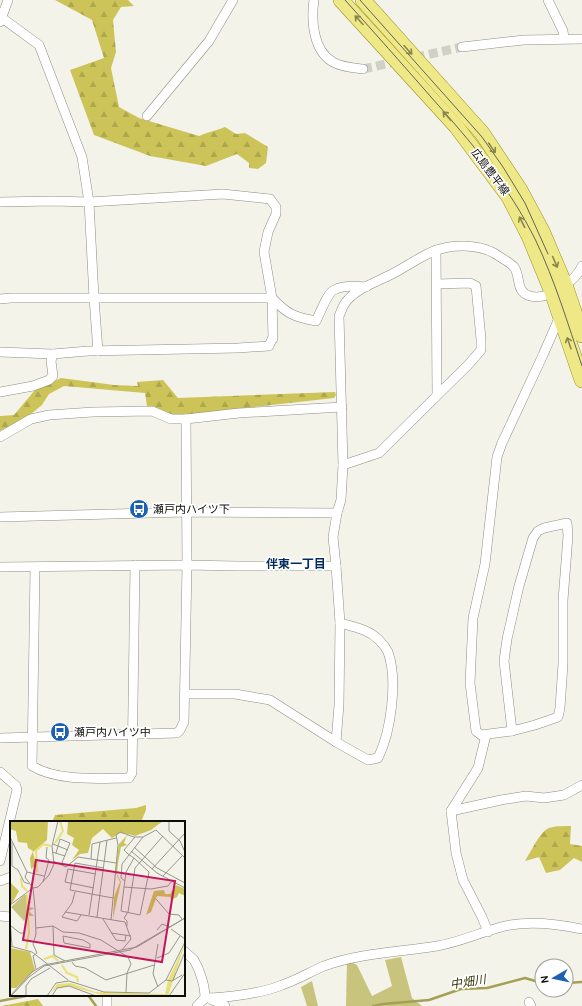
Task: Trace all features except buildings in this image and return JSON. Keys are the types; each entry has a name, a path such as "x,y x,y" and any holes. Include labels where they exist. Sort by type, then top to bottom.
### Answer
{"main road":[{"name":"広島豊平線","path":"341,0 456,126 509,196 582,335"},
{"name":"広島豊平線","path":"363,0 482,132 524,197 542,231 559,289 560,315 582,380"}],"street":[{"path":"8,0 1,20 39,44 82,157 89,202 98,351"},
{"path":"147,116 209,41 233,0"},
{"path":"314,0 313,13 316,40 323,54 333,62 353,68 363,69"},
{"path":"548,0 563,31 564,38"},
{"path":"462,47 524,40 564,38 582,39"},
{"path":"0,202 89,202 223,194 270,199 276,208 276,214 268,232 264,252 272,298 273,339 269,346 98,351 53,354 0,352"},
{"path":"336,742 339,705 340,623 333,537 341,500 343,465 339,316 344,304 353,294 436,250 455,246 473,247 493,253 513,266 517,273 518,282 522,292 530,296 542,296 559,289 574,278 582,266"},
{"path":"436,250 437,394"},
{"path":"343,465 379,453 468,365 481,350 476,286 470,283 437,284"},
{"path":"0,299 272,298 283,310 288,313 299,318 316,321 328,296 333,290 352,286 368,287"},
{"path":"512,731 504,661 507,638 520,586 533,538 538,531 544,528 568,523 563,600 563,664 558,717 512,731 481,735 476,731 470,683 473,618 485,564 495,471 502,443 560,315"},
{"path":"0,392 32,386 49,380 53,376 53,354"},
{"path":"0,437 30,419 49,415 94,412 152,411 171,418 186,419 239,413 342,406"},
{"path":"0,738 177,733 180,730 184,722 187,565 186,419"},
{"path":"0,517 187,512 337,514"},
{"path":"0,567 35,568 187,565 336,566"},
{"path":"35,568 32,766 39,770 69,777 129,778 132,773 135,566"},
{"path":"184,694 235,694 270,700 336,742 368,760 378,758 384,746 392,704 392,671 388,651 378,640 364,630 340,623"},
{"path":"486,734 478,768 451,811 456,853 463,880 488,932"},
{"path":"0,772 16,786 17,790 0,861"},
{"path":"451,811 526,796 544,798 564,795 582,785"},
{"path":"0,818 9,820"},
{"path":"0,881 10,877"},
{"path":"0,916 10,917"},
{"path":"205,998 219,998 282,986 324,966 347,960 438,946 460,941 509,925 528,923 558,924 582,929"},
{"path":"185,952 193,959 200,974 205,992 205,998 197,1006"},
{"path":"205,998 225,1006"}],"shaded area":[{"path":"401,957 412,998 422,1006 346,1006 347,960 357,965 372,996 392,986 385,960"},
{"path":"312,981 318,1006 307,1006 301,987"}],"green space":[{"path":"55,0 128,0 134,6 121,7 113,20 116,52 111,68 119,107 139,118 199,136 225,127 236,134 245,133 268,147 266,163 258,169 249,168 249,163 237,154 206,166 150,156 94,135 70,70 104,58 92,20"},
{"path":"61,378 114,385 138,386 137,382 163,380 178,398 335,392 336,395 334,398 175,416 147,406 145,393 64,386 49,394 42,405 31,414 0,431 0,416 14,415 35,390"},
{"path":"146,805 146,810 141,821 52,821 55,815 136,808"},
{"path":"571,826 570,844 582,846 582,862 574,858 560,870 546,873 539,857 525,861 542,833 549,828"},
{"path":"38,999 43,1006 2,1006"}],"waterway":[{"name":"中畑川","path":"373,1006 429,1000 461,989 487,988 525,978 534,981"},
{"name":"中畑川","path":"574,982 582,982"},
{"name":"中畑川","path":"0,1001 26,996"},
{"name":"中畑川","path":"89,996 96,1006"}],"tunnel":[{"path":"363,69 462,47"}],"tram line":[{"path":"345,0 460,131 488,165 514,202 536,241 549,272 582,366"},
{"path":"360,0 482,137 503,167 525,203 548,254"}],"place":[{"name":"瀬戸内ハイツ下","path":"139,509"},
{"name":"瀬戸内ハイツ中","path":"60,732"}],"district":[{"name":"伴東一丁目","path":"296,564"}]}
